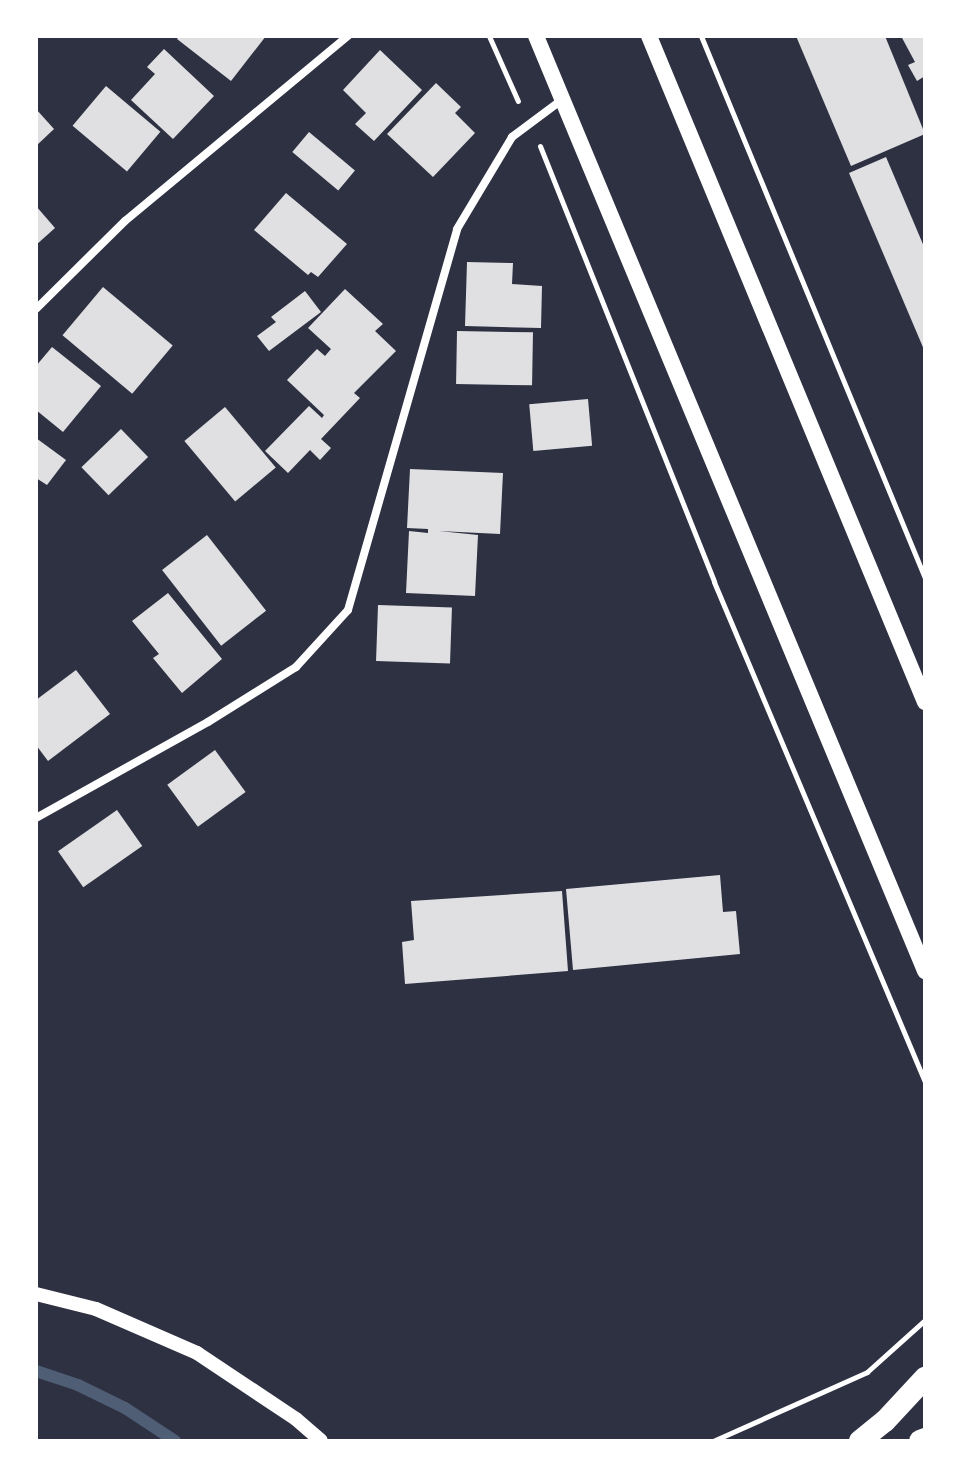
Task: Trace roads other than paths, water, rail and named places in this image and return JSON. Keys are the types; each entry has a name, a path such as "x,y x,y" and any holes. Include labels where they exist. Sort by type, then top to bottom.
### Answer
{"highway":[{"path":"860,1441 885,1421 925,1378"}],"main road":[{"path":"536,36 925,971"},
{"path":"649,36 925,702"}],"street":[{"path":"36,309 125,221 348,36"},
{"path":"36,818 208,722 296,667 348,610 457,229 512,137 563,99"},
{"path":"36,1294 96,1309 197,1353 296,1419 321,1441"}],"waterway":[{"path":"36,1371 78,1385 125,1408 175,1441"}]}
